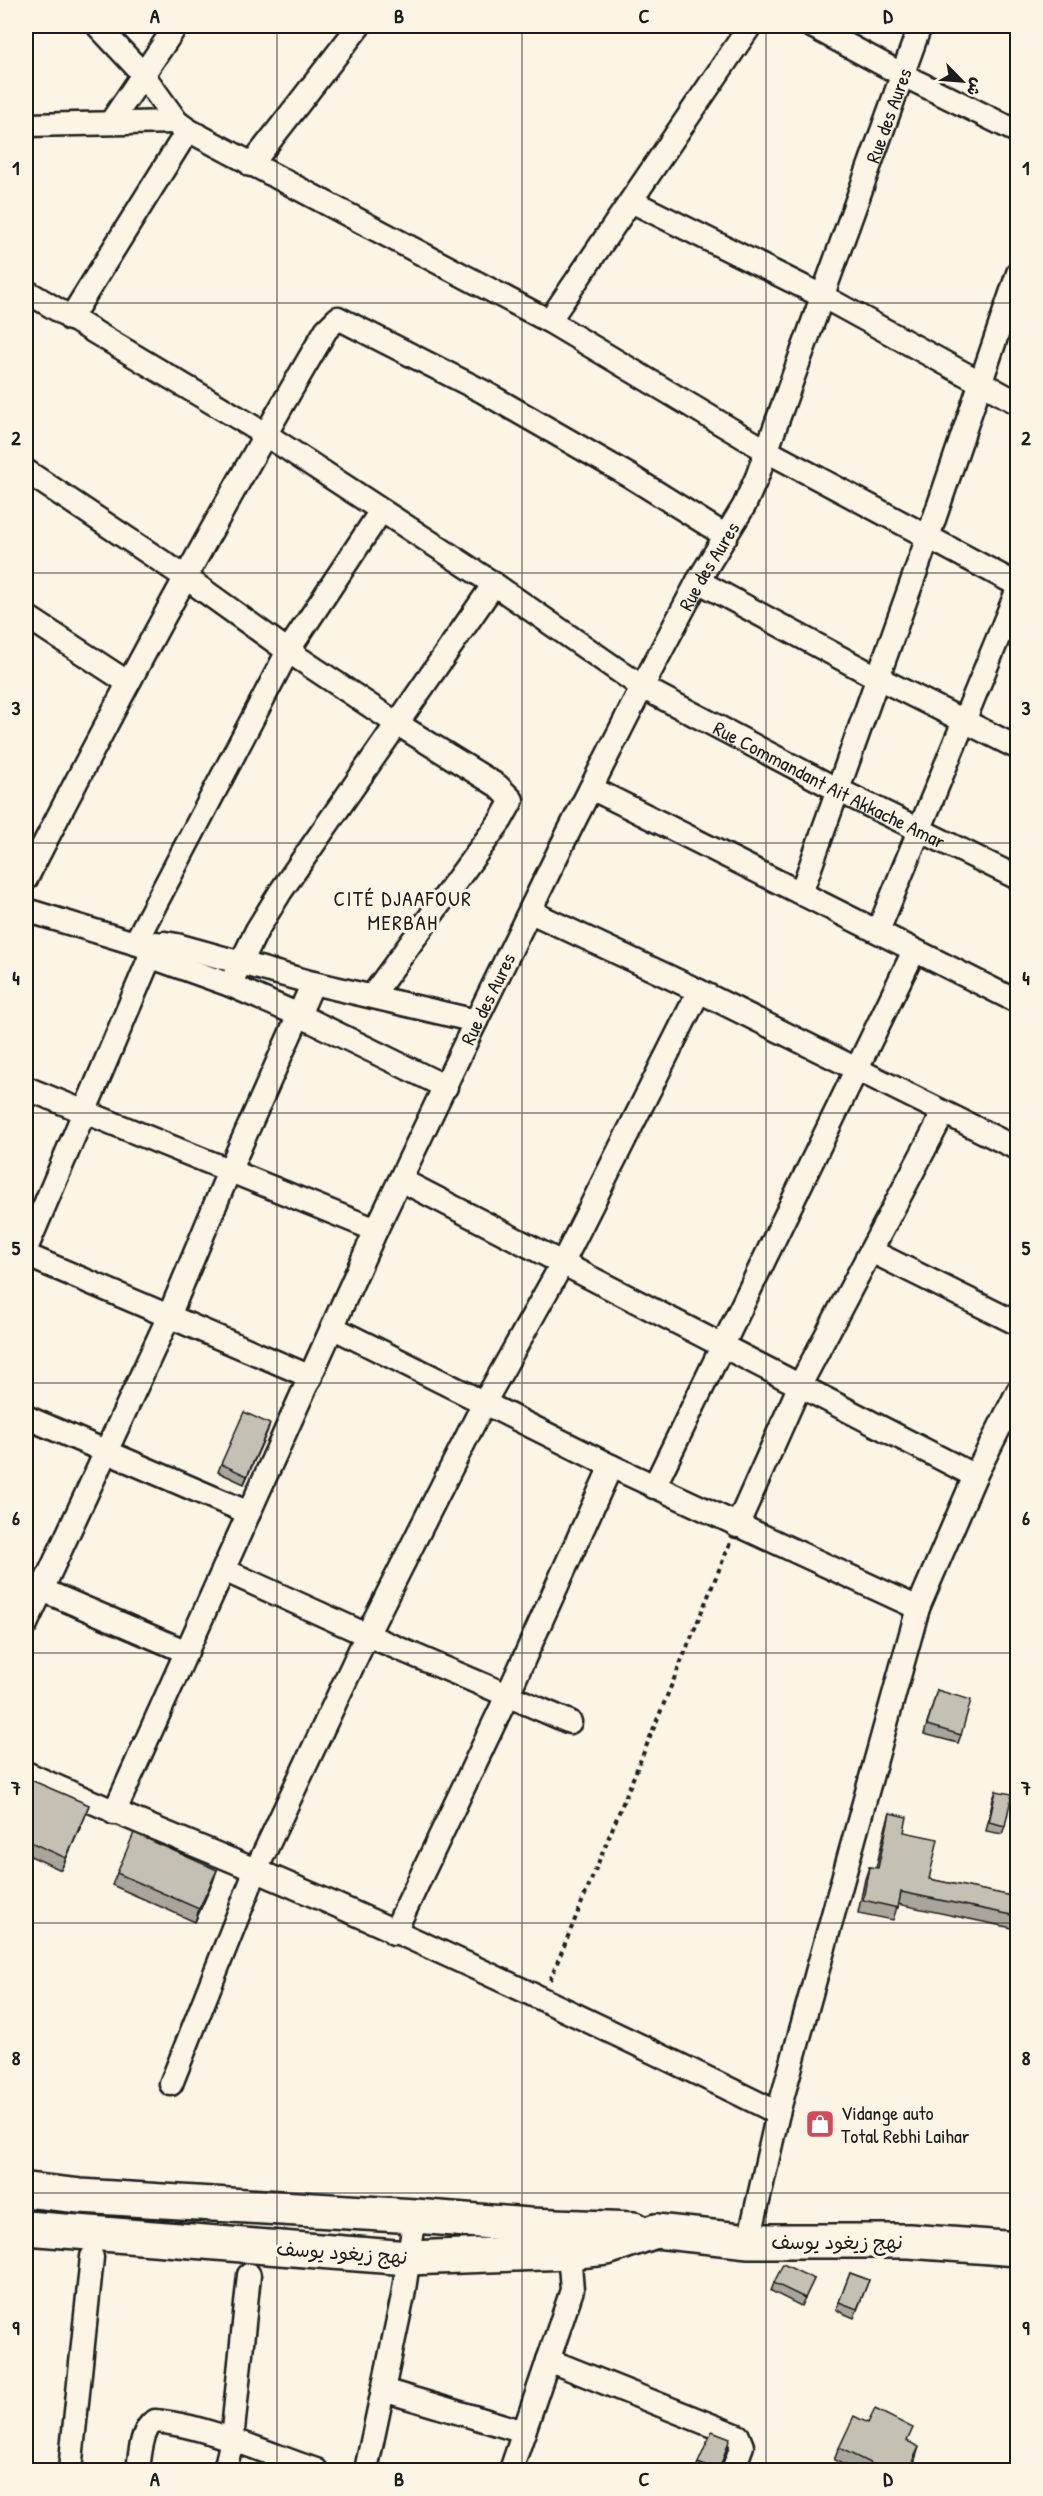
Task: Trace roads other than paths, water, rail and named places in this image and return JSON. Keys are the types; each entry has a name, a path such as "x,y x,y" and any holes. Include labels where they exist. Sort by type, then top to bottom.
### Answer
{"main road":[{"name":"نهج زيغود يوسف","path":"26,2190 80,2196 529,2225 568,2239 607,2248 656,2231 749,2241 909,2241 1017,2248"},
{"name":"نهج زيغود يوسف","path":"26,2228 408,2258 568,2239"}],"street":[{"path":"98,26 142,73 182,126 251,165 549,321 766,451 1017,587 878,931"},
{"path":"111,122 142,73 177,26"},
{"path":"251,165 359,26"},
{"path":"549,321 750,26"},
{"path":"812,26 1017,132"},
{"name":"Rue des Aures","path":"114,1813 334,1328 376,1230 476,1021 642,687 698,580 744,506 824,297 920,26"},
{"path":"26,125 111,122 182,126"},
{"path":"70,319 182,126"},
{"path":"631,201 824,297 1017,404"},
{"path":"801,893 928,537 1017,273"},
{"name":"Rue Commandant Ait Akkache Amar","path":"26,291 265,434 494,584 642,687 838,790 1017,878"},
{"path":"26,879 127,682 185,577 326,330 338,318 353,323 492,397 630,476 726,536"},
{"path":"26,471 185,577 288,651 396,723 498,786 512,800 501,820 372,996"},
{"path":"26,1249 147,947 288,651 381,511"},
{"path":"698,580 878,678 1017,748"},
{"path":"230,985 257,930 281,891 494,584"},
{"path":"26,616 127,682"},
{"path":"591,788 1017,1002"},
{"path":"26,910 147,947 171,965 230,985 299,1015 446,1087"},
{"path":"531,912 699,991 1017,1149"},
{"path":"147,947 177,945 313,983 476,1021"},
{"path":"654,1486 858,1071 914,951"},
{"path":"26,1624 33,1586 107,1452 169,1317 230,1169 313,983"},
{"path":"171,2084 256,1870 367,1635 484,1403 562,1264 699,991"},
{"path":"26,1088 376,1230"},
{"path":"737,1526 800,1384 943,1114"},
{"path":"401,1180 975,1476"},
{"path":"871,1251 1017,1324"},
{"path":"26,1255 311,1377"},
{"path":"334,1328 611,1466 918,1608"},
{"path":"749,2241 778,2113 918,1608 975,1476 1017,1391"},
{"path":"26,1417 249,1513"},
{"path":"394,1933 508,1694 611,1466"},
{"path":"224,1570 367,1635 570,1722"},
{"path":"33,1586 187,1652"},
{"path":"26,1773 114,1813 256,1870 542,1998 778,2113"},
{"path":"366,2470 403,2296 415,2216"},
{"path":"511,2470 572,2289 568,2239"},
{"path":"70,2470 92,2258"},
{"path":"225,2470 232,2440 249,2275"},
{"path":"548,2360 738,2436 742,2446 733,2470"},
{"path":"383,2390 524,2432"},
{"path":"138,2470 148,2427 153,2421 169,2422 232,2440 316,2470"}],"place":[{"name":"Vidange auto Total Rebhi Laihar","path":"820,2124"}],"district":[{"name":"CITÉ DJAAFOUR MERBAH","path":"403,910"}]}
